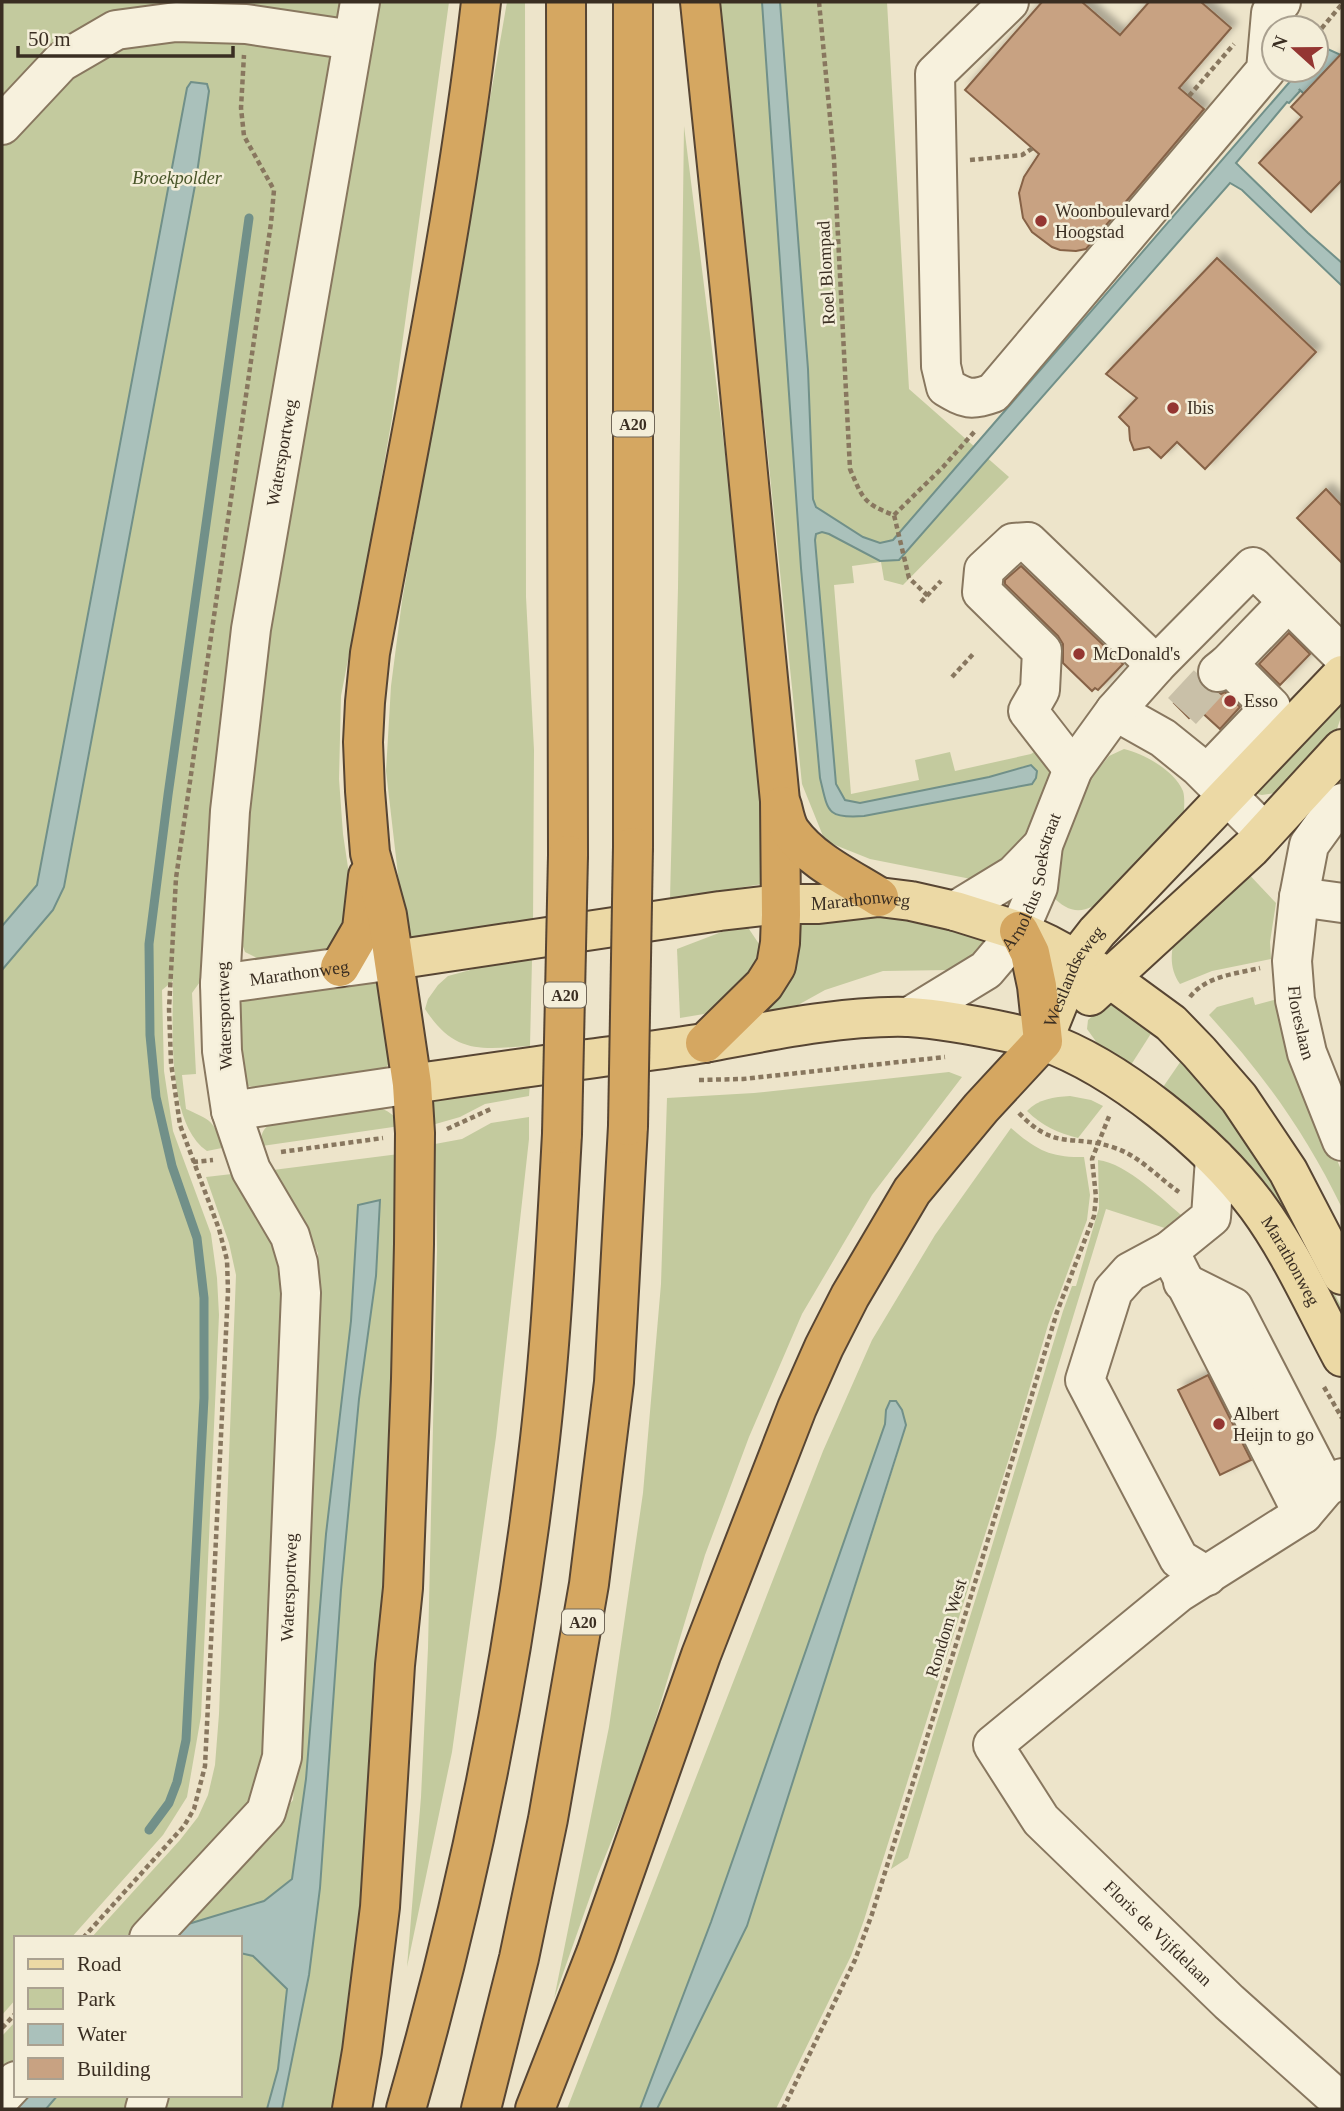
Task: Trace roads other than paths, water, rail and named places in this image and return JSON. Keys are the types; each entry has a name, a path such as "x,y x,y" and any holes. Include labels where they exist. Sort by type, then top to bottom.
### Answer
{"highway":[{"path":"340,967 362,929 370,853 363,742 370,653 427,353 459,166 481,2"},
{"name":"A20","path":"406,2109 447,1959 502,1697 538,1457 554,1274 562,1134 568,855 566,2"},
{"name":"A20","path":"481,2109 519,1958 548,1819 589,1584 614,1382 628,1125 634,847 633,2"},
{"path":"700,2 780,801 780,943 776,965 757,992 705,1043"},
{"path":"780,801 789,830 809,851 879,897"},
{"path":"352,2109 380,1907 393,1692 403,1588 414,1271 415,1133 412,1084 387,915 370,853"},
{"path":"535,2109 596,1952 701,1655 797,1408 824,1347 850,1296 912,1191 972,1119 1043,1041 1037,986 1030,953 1019,931"}],"main road":[{"name":"Westlandseweg","path":"1043,1041 1076,958 1217,785 1342,675"},
{"name":"Westlandseweg","path":"1043,1041 1108,977 1230,867 1342,749"},
{"name":"Marathonweg","path":"394,960 707,913 879,897 955,911 1019,931 1076,958 1108,977 1171,1023 1199,1052 1238,1098 1288,1171 1342,1275"},
{"name":"Marathonweg","path":"412,1084 824,1024 909,1017 981,1027 1043,1041 1083,1059 1128,1086 1215,1158 1257,1206 1288,1255 1332,1370"}],"street":[{"name":"Watersportweg","path":"151,1936 266,1812 282,1757 300,1293 298,1263 290,1236 251,1170 231,1111 222,1051 220,984 230,811 251,629 360,2"},
{"path":"1009,2 935,74 941,366 946,387 965,398 979,398 993,393 1266,70 1267,6"},
{"path":"2,125 61,62 113,16 239,24 353,40"},
{"path":"1073,769 1028,711 1040,690 1042,652 982,592 984,570 1013,543 1028,542 1156,665"},
{"name":"Arnoldus Soekstraat","path":"909,1017 986,970 1019,931 1038,887 1043,845 1073,769 1115,711 1156,665 1253,567 1342,656"},
{"path":"1232,659 1288,602"},
{"path":"1185,636 1232,659 1272,707 1217,785"},
{"path":"1115,711 1169,723 1217,785 1264,832"},
{"name":"Floreslaan","path":"1342,803 1309,845 1299,897 1292,961 1295,1000 1307,1053 1342,1141"},
{"path":"955,911 1014,875 1043,845"},
{"path":"1299,897 1342,903"},
{"name":"Marathonweg","path":"220,984 394,960"},
{"name":"Marathonweg","path":"231,1111 412,1084"},
{"path":"1176,1267 1324,1493 1207,1576 1179,1559 1085,1380 1113,1290 1130,1272 1176,1267 1211,1217 1215,1158"},
{"name":"Floris de Vijfdelaan","path":"1207,1576 1178,1593 993,1745 1041,1820 1229,2002 1342,2103"},
{"path":"2,2096 14,2083"}],"water":[{"path":"762,2 780,2 808,369 813,499 816,507 863,537 880,543 893,540 1288,84 1313,84 1304,94 1299,89 1236,163 1342,263 1342,286 1242,190 1230,183 899,560 880,561 829,534 816,534 836,784 845,800 860,803 989,777 1031,765 1037,771 1032,784 864,816 835,814 827,805 820,778 801,568"},
{"path":"1330,50 1341,55 1330,67"},
{"path":"191,82 207,84 209,91 196,180 64,887 53,910 2,970 2,926 37,885 187,88"},
{"path":"380,1200 376,1276 359,1399 341,1590 320,1888 309,1975 282,2109 267,2109 278,2069 287,1989 253,1956 242,1953 242,1936 175,1936 185,1925 264,1901 292,1879 306,1779 326,1534 351,1321 358,1205"},
{"path":"890,1401 896,1401 902,1410 906,1425 747,1926 657,2109 640,2109 711,1922 885,1424"},
{"path":"21,2097 56,2097 46,2109 10,2109"}],"waterway":[{"path":"149,1830 169,1803 177,1782 186,1740 204,1398 204,1298 197,1238 172,1166 156,1097 150,1035 149,944 249,218"}],"tunnel":[{"path":"1182,711 1218,672"}],"place":[{"name":"Woonboulevard Hoogstad","path":"1041,221"},
{"name":"Ibis","path":"1173,408"},
{"name":"McDonald's","path":"1079,654"},
{"name":"Esso","path":"1230,701"},
{"name":"Albert Heijn to go","path":"1219,1424"}],"park label":[{"name":"Broekpolder","path":"177,178"}]}
